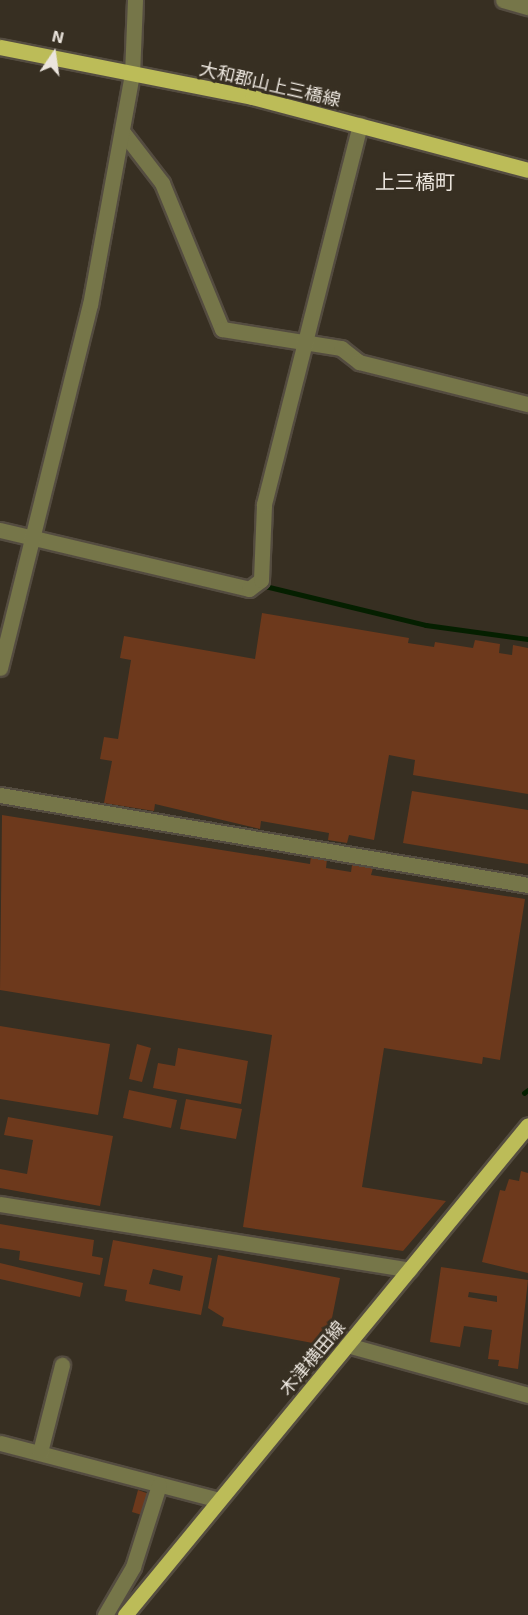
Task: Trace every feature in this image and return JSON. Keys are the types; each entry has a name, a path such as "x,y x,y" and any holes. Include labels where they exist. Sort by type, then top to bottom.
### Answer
{"main road":[{"name":"大和郡山上三橋線","path":"0,47 252,97 528,170"},
{"name":"木津横田線","path":"125,1615 528,1125"}],"street":[{"path":"0,668 90,305 132,75 135,0"},
{"path":"503,0 528,7"},
{"path":"0,530 255,585 264,504 360,125"},
{"path":"122,131 162,183 222,329 341,348 359,362 527,399"},
{"path":"0,795 528,885"},
{"path":"0,1204 410,1270"},
{"path":"347,1346 528,1395"},
{"path":"40,1452 62,1365"},
{"path":"0,1443 219,1500"},
{"path":"105,1615 133,1567 159,1485"}],"building":[{"path":"262,613 409,638 408,643 434,647 435,642 473,648 475,640 500,644 499,653 512,655 513,645 528,648 528,794 413,775 415,760 389,755 374,840 349,835 347,843 328,840 329,833 261,821 260,829 155,804 154,811 104,803 112,761 100,759 104,737 118,739 131,660 120,658 124,636 255,659"},
{"path":"412,791 528,810 528,864 403,843"},
{"path":"2,815 310,864 311,856 327,859 326,868 351,872 352,865 373,868 371,875 525,899 500,1060 483,1057 482,1064 384,1048 362,1187 446,1201 403,1251 243,1227 272,1035 0,990"},
{"path":"0,1026 110,1044 98,1115 0,1099"},
{"path":"137,1044 151,1048 142,1082 129,1079"},
{"path":"178,1048 248,1061 241,1104 153,1088 158,1063 175,1066"},
{"path":"129,1090 177,1100 171,1128 123,1118"},
{"path":"186,1099 242,1109 236,1139 180,1129"},
{"path":"8,1117 113,1136 100,1206 0,1188 0,1169 27,1174 33,1140 4,1135"},
{"path":"521,1171 528,1173 528,1273 482,1262 500,1190 505,1191 509,1179 519,1181"},
{"path":"0,1224 94,1240 92,1256 103,1258 100,1275 19,1260 20,1251 0,1248"},
{"path":"113,1240 212,1258 201,1315 125,1301 127,1290 104,1286","holes":["153,1269 183,1276 180,1291 149,1284"]},
{"path":"218,1255 340,1278 329,1333 320,1332 318,1344 222,1326 224,1318 208,1308"},
{"path":"0,1263 83,1283 80,1297 0,1279"},
{"path":"441,1267 528,1280 518,1369 498,1366 499,1360 488,1359 492,1330 464,1326 460,1347 430,1342","holes":["469,1292 497,1296 497,1302 468,1297"]},
{"path":"138,1490 152,1495 145,1516 132,1512"}],"waterway":[{"path":"261,585 426,625 528,639"},
{"path":"524,1093 528,1090"}],"district":[{"name":"上三橋町","path":"415,181"}]}
